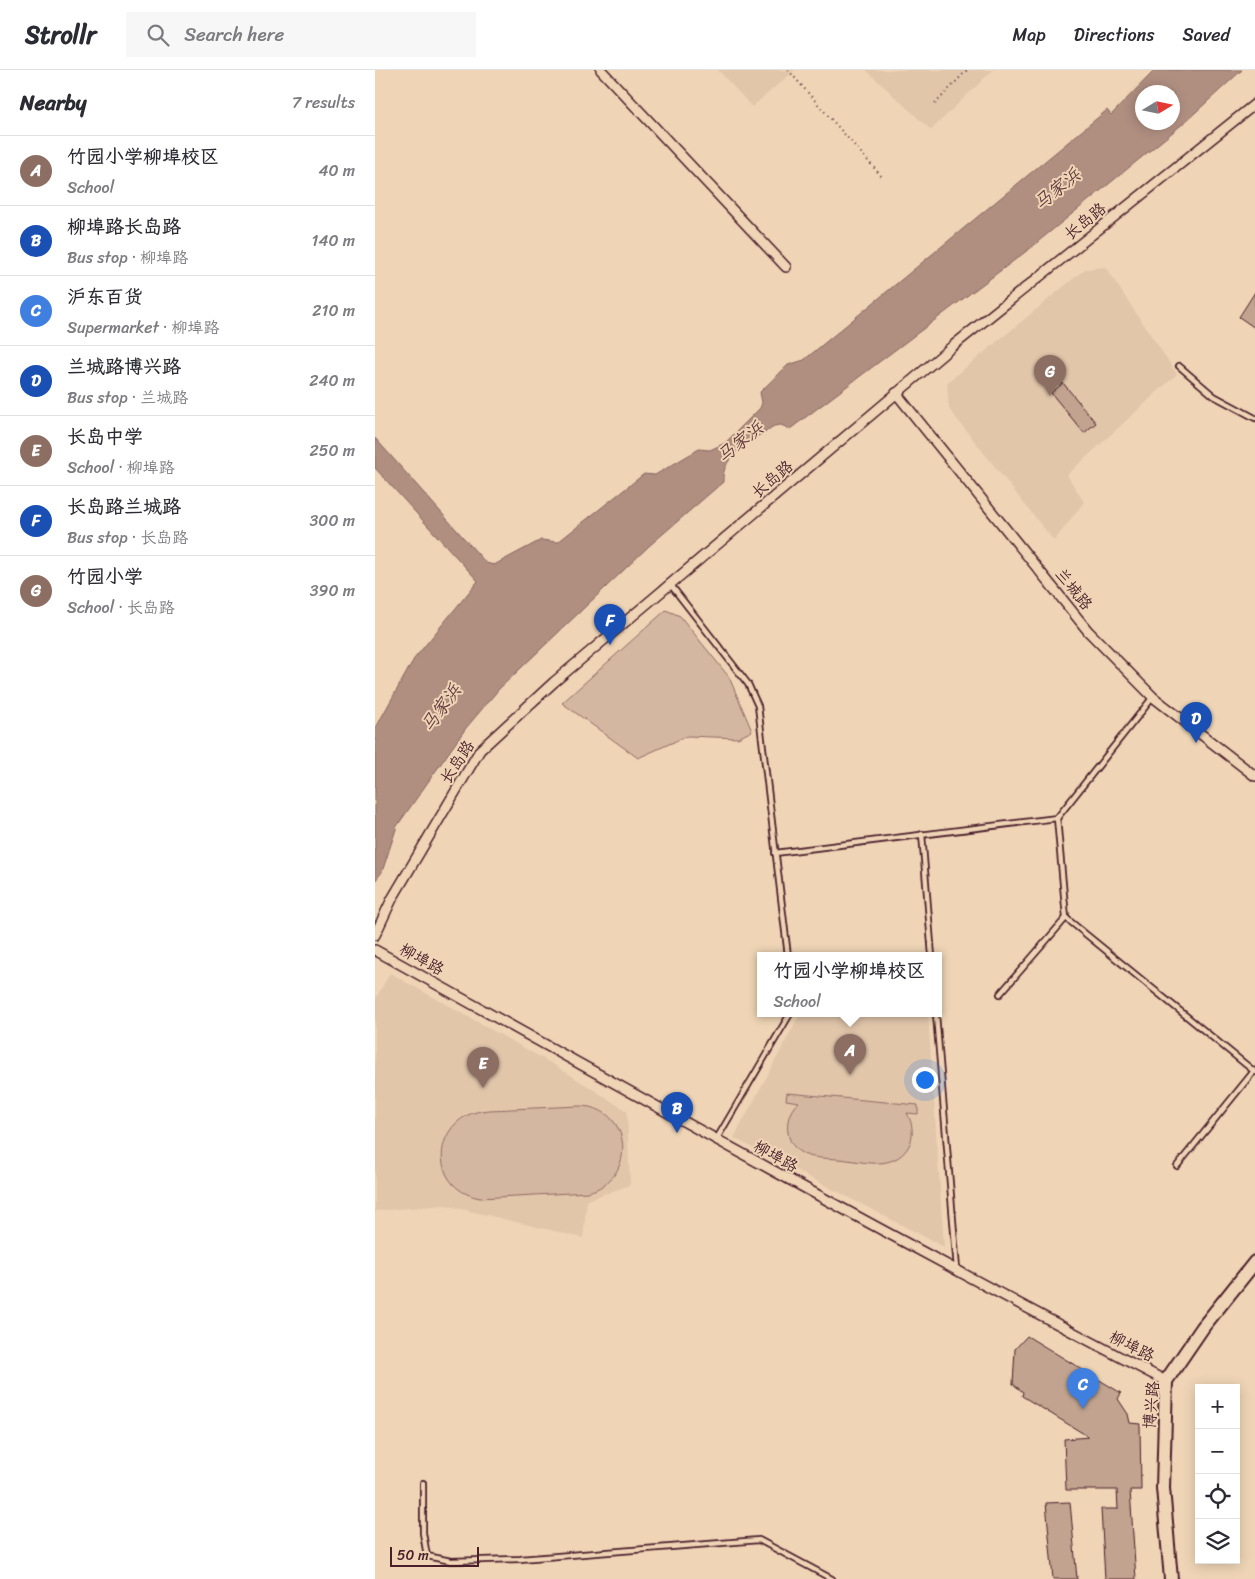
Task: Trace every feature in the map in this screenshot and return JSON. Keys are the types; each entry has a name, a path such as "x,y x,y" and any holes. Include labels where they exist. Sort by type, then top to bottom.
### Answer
{"street":[{"path":"601,70 786,267"},
{"name":"长岛路","path":"375,935 392,898 480,750 554,682 896,393 1255,104"},
{"name":"兰城路","path":"896,393 1088,631 1153,697 1255,776"},
{"name":"柳埠路","path":"375,950 957,1272 1166,1380"},
{"name":"博兴路","path":"1171,1579 1163,1488 1166,1380 1203,1326 1255,1262"}],"lane":[{"path":"1179,366 1214,396 1255,418"},
{"path":"670,584 748,684 758,706 787,952"},
{"path":"1153,697 1057,818 1066,918 1255,1072 1177,1166"},
{"path":"775,853 1057,818"},
{"path":"922,834 932,952"},
{"path":"1000,994 1066,918"},
{"path":"716,1140 788,1017"},
{"path":"936,1017 957,1272"},
{"path":"423,1483 423,1532 427,1556 451,1560 520,1559 759,1540 831,1579"}],"path":[{"path":"788,70 883,178"},
{"path":"935,104 967,70"}],"shaded area":[{"path":"718,70 795,70 752,107"},
{"path":"866,70 993,70 931,130"},
{"path":"1105,267 1177,374 1067,475 1084,502 1054,541 949,409 947,383 1085,269"},
{"path":"666,610 680,616 729,677 752,731 738,738 687,736 638,758 562,703"},
{"path":"390,973 556,1066 627,1111 630,1185 587,1200 583,1238 445,1205 375,1211 375,1000"},
{"path":"798,1017 928,1017 944,1247 734,1138"},
{"path":"787,1093 918,1105 918,1114 907,1113 912,1130 909,1146 898,1158 880,1163 808,1156 794,1147 788,1134 787,1127 790,1113 799,1102 786,1100"},
{"path":"580,1106 598,1109 611,1118 619,1130 623,1145 621,1159 615,1173 604,1185 588,1192 480,1198 462,1192 446,1174 442,1159 444,1142 452,1127 465,1116 487,1110"}],"water":[{"path":"1155,70 1242,70 1180,126 1180,85 1140,85"},
{"name":"马家浜","path":"1135,90 1135,130 1175,130 1024,253 790,429 781,425 774,426 740,448 727,463 723,482 649,546 499,689 466,728 397,826 382,872 375,881 375,729 414,659 478,581 375,468 375,438 486,563 494,565 541,540 558,542 644,474 655,475 699,449 710,450 725,443 760,408 762,403 760,392 788,365 804,360 1107,110 1111,115"}],"building":[{"path":"1255,292 1255,328 1239,317"},
{"path":"1063,383 1096,423 1084,433 1051,393"},
{"path":"1027,1336 1121,1393 1118,1399 1128,1414 1130,1423 1140,1424 1141,1490 1130,1490 1136,1579 1105,1579 1101,1509 1118,1509 1117,1490 1066,1490 1064,1439 1089,1437 1022,1396 1023,1392 1013,1384 1015,1349"},
{"path":"1070,1502 1077,1579 1053,1579 1046,1503"}],"place":[{"name":"竹园小学","path":"1050,396"},
{"name":"长岛路兰城路","path":"610,645"},
{"name":"兰城路博兴路","path":"1196,743"},
{"name":"竹园小学柳埠校区","path":"850,1075"},
{"name":"长岛中学","path":"483,1088"},
{"name":"柳埠路长岛路","path":"677,1133"},
{"name":"沪东百货","path":"1083,1409"}]}
